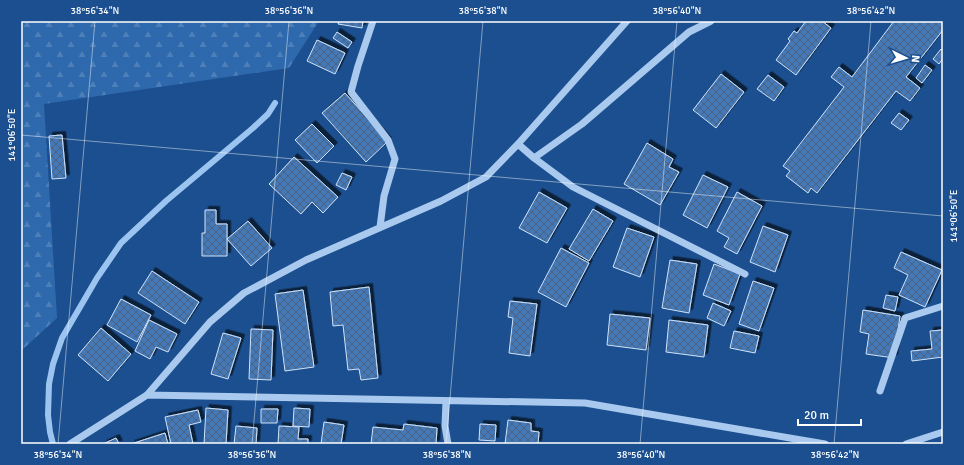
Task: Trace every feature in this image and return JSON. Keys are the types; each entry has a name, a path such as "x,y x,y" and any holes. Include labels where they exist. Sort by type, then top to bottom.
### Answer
{"street":[{"path":"373,21 351,92 388,140 395,159 384,196 380,227"},
{"path":"70,444 147,395 210,322 244,293 306,260 441,201 486,177 518,144 626,21"},
{"path":"534,158 582,124 689,32 711,21"},
{"path":"518,144 573,187 745,274"},
{"path":"880,391 905,318 943,306"},
{"path":"147,395 585,403 825,444"},
{"path":"446,401 444,426 448,444"},
{"path":"906,444 943,432"}],"green space":[{"path":"21,21 319,21 289,68 44,104 57,318 21,351"}],"building":[{"path":"339,21 363,21 362,28 338,24"},
{"path":"806,21 822,21 831,28 796,75 776,60 790,41 788,39 794,31 797,33"},
{"path":"894,21 943,21 943,30 906,77 920,88 910,101 896,91 817,193 811,188 808,193 786,176 790,171 783,166 844,87 831,77 839,67 852,77"},
{"path":"337,32 352,42 348,48 333,38"},
{"path":"317,40 345,53 335,74 307,61"},
{"path":"941,49 943,51 943,58 939,64 933,59"},
{"path":"925,65 932,70 922,83 916,78"},
{"path":"721,74 744,92 716,128 693,110"},
{"path":"768,75 784,87 774,101 757,89"},
{"path":"345,93 388,141 366,162 322,113"},
{"path":"899,113 909,120 901,130 891,123"},
{"path":"312,124 334,146 317,163 295,140"},
{"path":"62,135 66,178 52,179 49,136"},
{"path":"647,143 673,159 669,167 679,172 660,205 624,184"},
{"path":"294,157 338,197 323,213 312,202 301,214 269,184"},
{"path":"342,173 352,177 346,190 336,185"},
{"path":"703,175 728,187 707,228 683,215"},
{"path":"539,192 567,208 547,243 519,228"},
{"path":"737,192 762,206 737,254 724,247 729,238 717,231"},
{"path":"593,209 613,221 589,261 569,249"},
{"path":"205,210 216,210 216,224 227,224 227,256 202,256 202,233 205,233"},
{"path":"248,221 272,248 251,266 227,239"},
{"path":"763,226 788,235 775,272 750,262"},
{"path":"627,228 654,237 640,277 613,267"},
{"path":"561,248 589,263 566,307 538,292"},
{"path":"901,252 942,270 925,307 899,295 908,275 894,268"},
{"path":"670,260 697,264 689,313 662,308"},
{"path":"714,264 740,274 729,305 703,295"},
{"path":"152,271 199,302 185,324 138,293"},
{"path":"753,281 774,288 759,331 739,324"},
{"path":"369,287 378,378 361,380 359,369 348,370 343,325 333,326 330,292"},
{"path":"303,290 314,367 285,371 275,294"},
{"path":"886,295 898,297 895,311 883,308"},
{"path":"121,299 151,315 137,342 107,325"},
{"path":"510,301 537,304 530,356 509,353 513,318 508,317"},
{"path":"713,303 731,311 724,326 707,318"},
{"path":"863,310 900,316 894,358 866,354 869,334 860,332"},
{"path":"610,314 650,318 646,350 607,345"},
{"path":"149,320 177,334 168,352 156,347 150,359 135,351"},
{"path":"669,320 708,325 704,357 666,352"},
{"path":"101,328 131,354 108,381 78,355"},
{"path":"251,329 273,330 271,380 249,379"},
{"path":"943,330 943,357 912,361 911,351 932,349 930,331"},
{"path":"734,331 759,336 755,353 730,348"},
{"path":"223,333 241,338 228,379 211,374"},
{"path":"206,408 228,410 226,444 204,444"},
{"path":"294,408 310,409 309,427 293,426"},
{"path":"261,409 278,409 277,423 261,423"},
{"path":"198,410 201,422 189,425 193,444 171,444 165,417"},
{"path":"508,420 531,423 531,431 539,432 538,444 505,444"},
{"path":"324,422 344,425 341,444 321,444"},
{"path":"404,424 437,428 436,444 371,444 373,427 403,430"},
{"path":"480,424 496,425 495,441 479,440"},
{"path":"236,426 257,428 256,444 234,444"},
{"path":"279,426 299,427 298,439 308,439 308,444 278,444"},
{"path":"165,433 168,444 131,444"},
{"path":"116,438 119,444 103,444"}],"waterway":[{"path":"53,444 48,415 49,384 53,364 62,338 97,278 121,243 166,201 253,128 268,114 275,103"}]}
